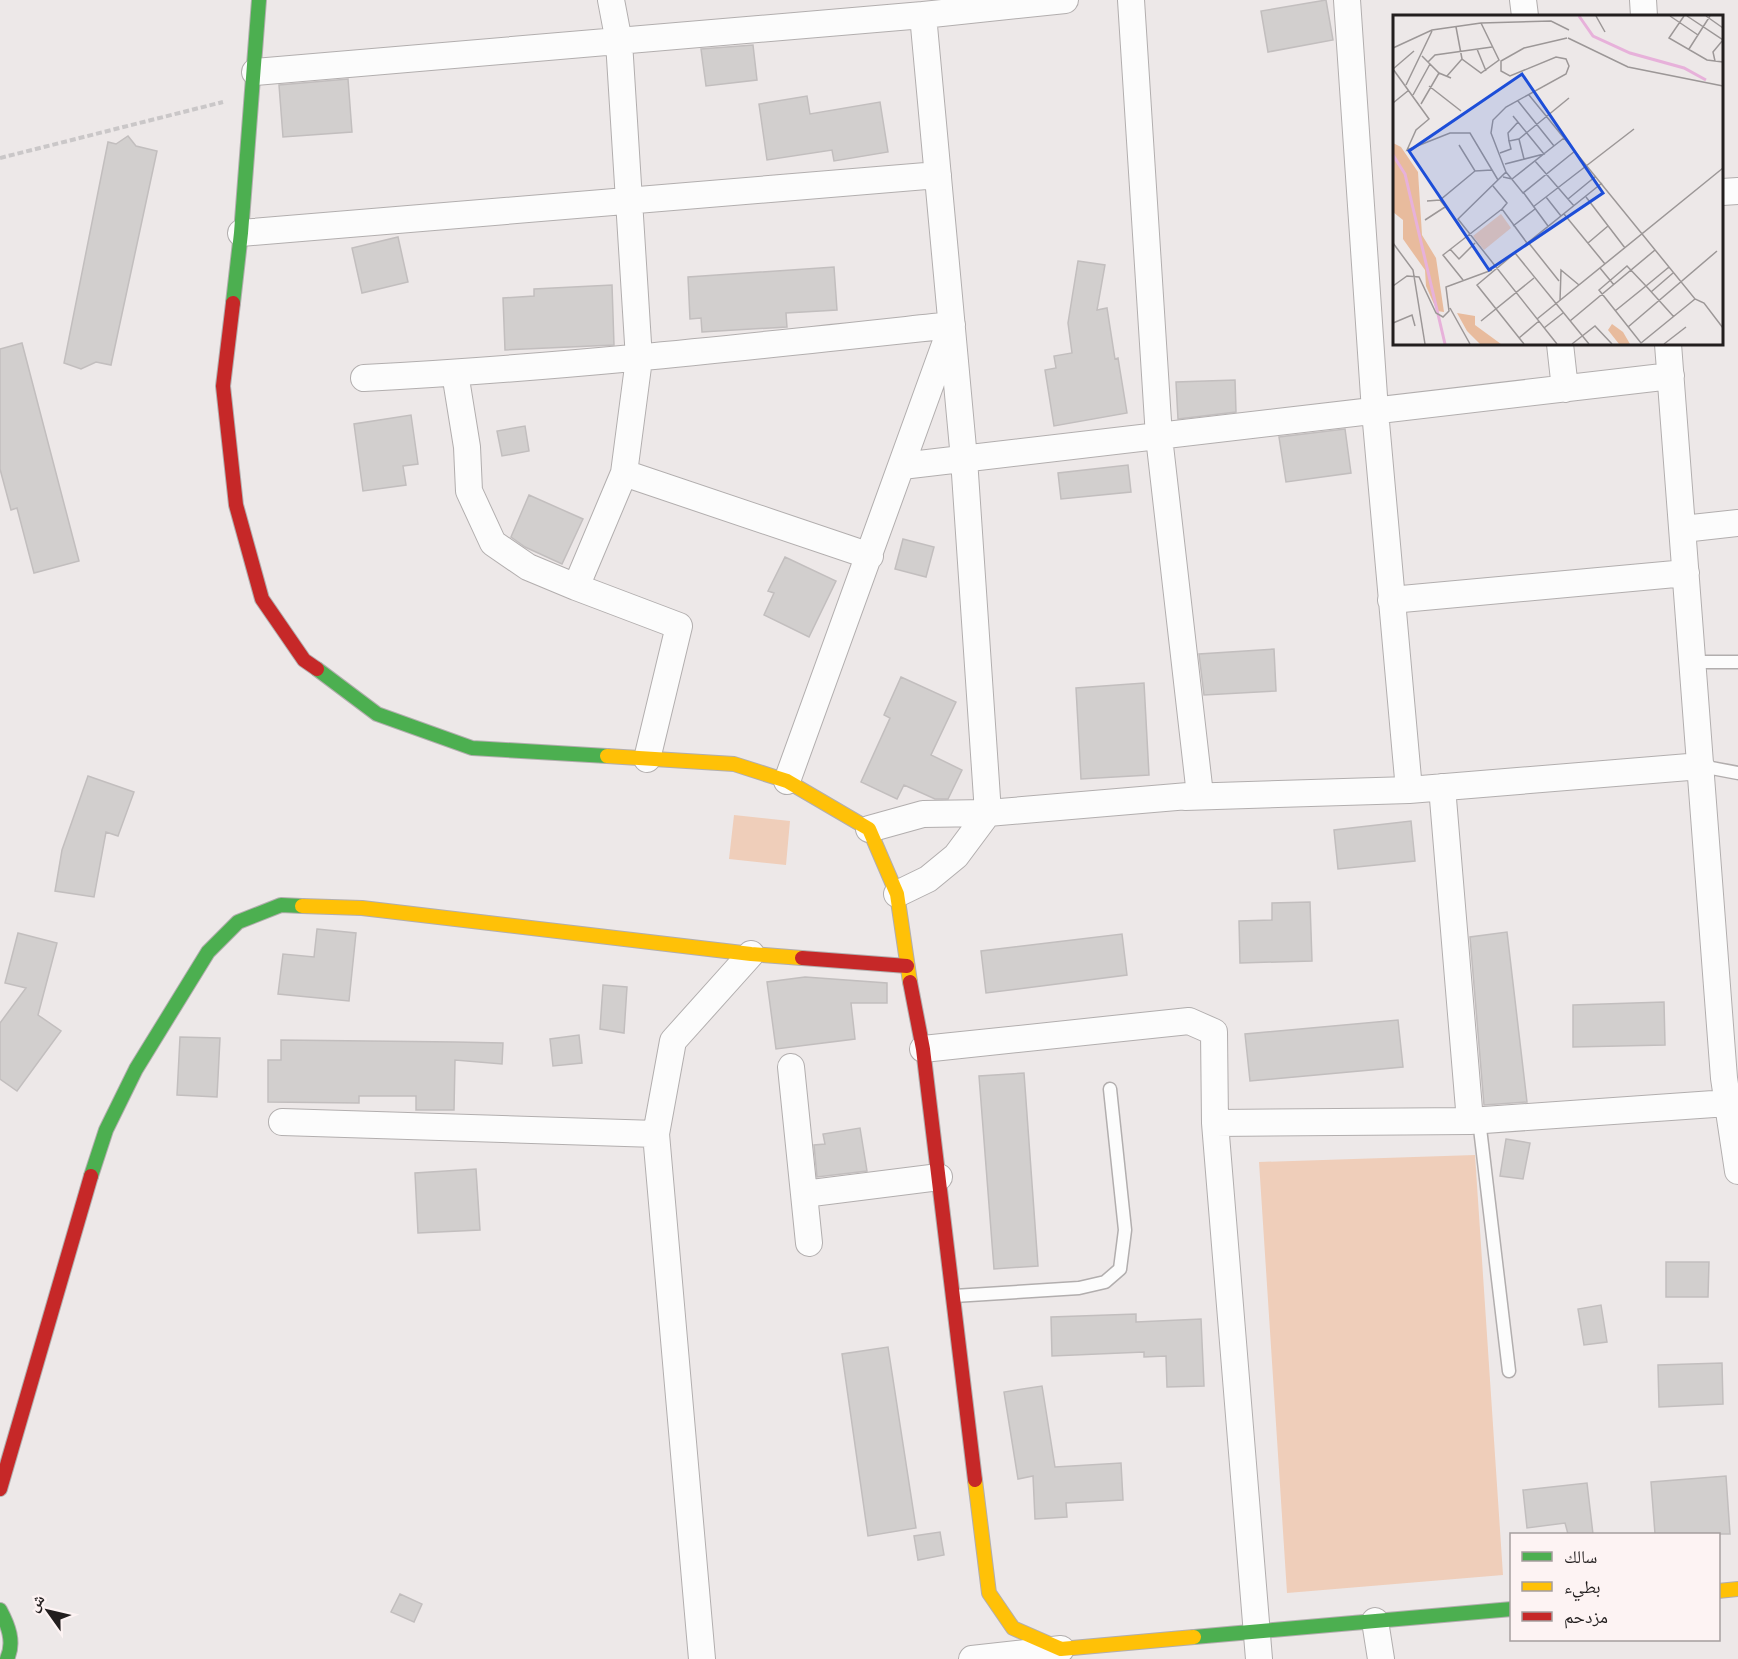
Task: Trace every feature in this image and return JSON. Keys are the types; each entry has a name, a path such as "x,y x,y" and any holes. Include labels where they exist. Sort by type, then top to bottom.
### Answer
{"main road":[{"path":"259,0 241,233 224,386 236,505 262,599 304,660 377,714 472,748 734,764 787,781 869,829 897,894 907,966 923,1048 989,1593 1013,1628 1061,1649 1510,1609"},
{"path":"0,1489 83,1199 106,1130 136,1069 208,952 238,922 282,905 362,908 751,954 907,966"},
{"path":"1720,1591 1738,1589"},
{"path":"0,1610 6,1621 11,1642 11,1654 7,1659"}],"street":[{"path":"576,587 624,473 639,358 619,42 611,0"},
{"path":"254,83 891,14 923,15 1065,0"},
{"path":"869,829 923,814 988,813 1200,795 1159,436 1131,0"},
{"path":"1347,0 1375,411 1409,790"},
{"path":"1523,0 1525,15"},
{"path":"1642,0 1644,15"},
{"path":"897,894 928,879 956,856 988,813 964,459 923,15"},
{"path":"241,233 938,175"},
{"path":"1723,192 1738,191"},
{"path":"364,378 639,358 952,325"},
{"path":"787,781 952,325"},
{"path":"1560,345 1565,389"},
{"path":"1668,345 1701,766 1738,1171"},
{"path":"455,373 467,447 469,491 493,543 528,567 679,626 647,759"},
{"path":"902,466 1671,376"},
{"path":"624,473 870,556"},
{"path":"1683,529 1738,524"},
{"path":"1392,600 1686,573"},
{"path":"1179,797 1409,790 1701,766"},
{"path":"1442,787 1474,1121"},
{"path":"702,1659 656,1134 673,1041 751,954"},
{"path":"923,1048 1190,1021 1214,1032 1215,1123 1259,1659"},
{"path":"791,1067 809,1242"},
{"path":"1215,1123 1474,1121 1730,1086"},
{"path":"282,1122 656,1134"},
{"path":"804,1194 939,1177"},
{"path":"1375,1621 1381,1659"},
{"path":"972,1659 1061,1649"}],"lane":[{"path":"1693,662 1738,662"},
{"path":"1701,766 1738,772"},
{"path":"953,1296 1079,1288 1106,1282 1120,1269 1125,1230 1110,1089"},
{"path":"1474,1121 1509,1371"}],"path":[{"path":"0,158 254,83"}],"shaded area":[{"path":"734,815 790,821 786,865 729,859"},
{"path":"1475,1155 1503,1575 1287,1593 1259,1162"}],"building":[{"path":"1326,0 1333,40 1268,52 1261,11"},
{"path":"753,45 757,80 706,86 701,49"},
{"path":"348,79 352,132 283,137 279,85"},
{"path":"807,96 810,114 880,102 888,152 834,161 832,150 767,160 759,104"},
{"path":"128,136 136,146 157,151 111,365 96,362 81,369 64,363 108,142 116,144"},
{"path":"398,237 408,282 362,293 352,248"},
{"path":"1078,261 1105,265 1097,310 1107,308 1127,413 1054,426 1045,370 1056,368 1054,356 1072,353 1068,323"},
{"path":"834,267 837,310 786,313 787,327 702,332 701,318 690,319 688,277"},
{"path":"612,285 614,345 505,350 503,298 534,296 534,289"},
{"path":"22,343 79,561 34,573 17,508 11,510 0,469 0,349"},
{"path":"1235,380 1236,412 1178,419 1176,382"},
{"path":"411,415 418,464 403,466 406,485 363,491 354,424"},
{"path":"525,426 529,451 502,456 497,431"},
{"path":"1345,429 1351,473 1286,482 1279,437"},
{"path":"1128,465 1131,492 1061,499 1058,473"},
{"path":"529,495 583,519 562,564 525,547 511,537"},
{"path":"903,539 934,547 926,577 895,569"},
{"path":"785,557 836,581 809,637 764,615 774,593 768,591"},
{"path":"1274,649 1276,691 1204,695 1199,654"},
{"path":"901,677 956,702 931,755 962,770 948,799 935,799 904,785 897,799 861,782 890,718 884,715"},
{"path":"1144,683 1149,775 1081,779 1076,688"},
{"path":"88,776 134,792 118,836 106,832 94,897 55,891 62,850"},
{"path":"1411,821 1415,861 1338,869 1334,830"},
{"path":"1310,902 1312,961 1240,963 1239,921 1272,920 1272,903"},
{"path":"317,929 356,933 349,1001 278,994 283,954 314,957"},
{"path":"1507,932 1527,1102 1484,1105 1470,937"},
{"path":"18,933 57,943 38,1015 61,1031 17,1091 0,1079 0,1023 26,988 5,983"},
{"path":"1122,934 1127,975 986,993 981,951"},
{"path":"805,977 887,983 887,1003 851,1003 855,1039 776,1049 767,982"},
{"path":"603,985 627,987 624,1033 600,1029"},
{"path":"1664,1002 1665,1045 1573,1047 1573,1005"},
{"path":"1398,1020 1403,1067 1250,1081 1245,1034"},
{"path":"579,1035 582,1063 553,1066 550,1039"},
{"path":"180,1037 220,1038 217,1097 177,1095"},
{"path":"281,1040 503,1043 502,1064 455,1060 454,1110 416,1110 416,1096 359,1096 359,1103 268,1102 268,1060 281,1060"},
{"path":"1024,1073 1038,1266 994,1269 979,1076"},
{"path":"860,1128 867,1171 817,1177 814,1145 825,1144 823,1134"},
{"path":"1506,1139 1530,1143 1523,1179 1500,1176"},
{"path":"476,1169 480,1230 418,1233 415,1173"},
{"path":"1666,1262 1709,1262 1708,1297 1666,1297"},
{"path":"1601,1305 1607,1342 1584,1345 1578,1309"},
{"path":"1136,1314 1136,1322 1201,1319 1204,1386 1167,1387 1166,1356 1144,1357 1144,1352 1052,1356 1051,1317"},
{"path":"888,1347 916,1528 868,1536 842,1354"},
{"path":"1722,1363 1723,1404 1659,1407 1658,1365"},
{"path":"1042,1386 1055,1467 1121,1463 1123,1500 1066,1503 1067,1517 1035,1519 1033,1476 1018,1479 1004,1392"},
{"path":"1726,1476 1730,1534 1655,1533 1651,1482"},
{"path":"1587,1483 1593,1533 1568,1533 1565,1523 1527,1528 1523,1490"},
{"path":"940,1532 944,1555 918,1560 914,1536"},
{"path":"400,1594 422,1604 414,1622 391,1612"}],"traffic: fast":[{"path":"233,303 241,233 259,0"},
{"path":"317,669 377,714 472,748 607,756"},
{"path":"91,1176 106,1130 136,1069 208,952 238,922 281,905 302,906"},
{"path":"1194,1637 1510,1609"},
{"path":"0,1610 8,1628 10,1640 7,1659"}],"traffic: slow":[{"path":"607,756 734,764 787,781 869,829 897,894 910,982"},
{"path":"302,906 362,908 802,958"},
{"path":"975,1480 989,1593 1013,1628 1061,1649 1194,1637"},
{"path":"1720,1591 1738,1589"}],"traffic: jam":[{"path":"233,303 223,386 236,505 262,599 304,660 317,669"},
{"path":"802,958 907,966"},
{"path":"910,982 923,1049 975,1480"},
{"path":"0,1489 91,1176"}]}
